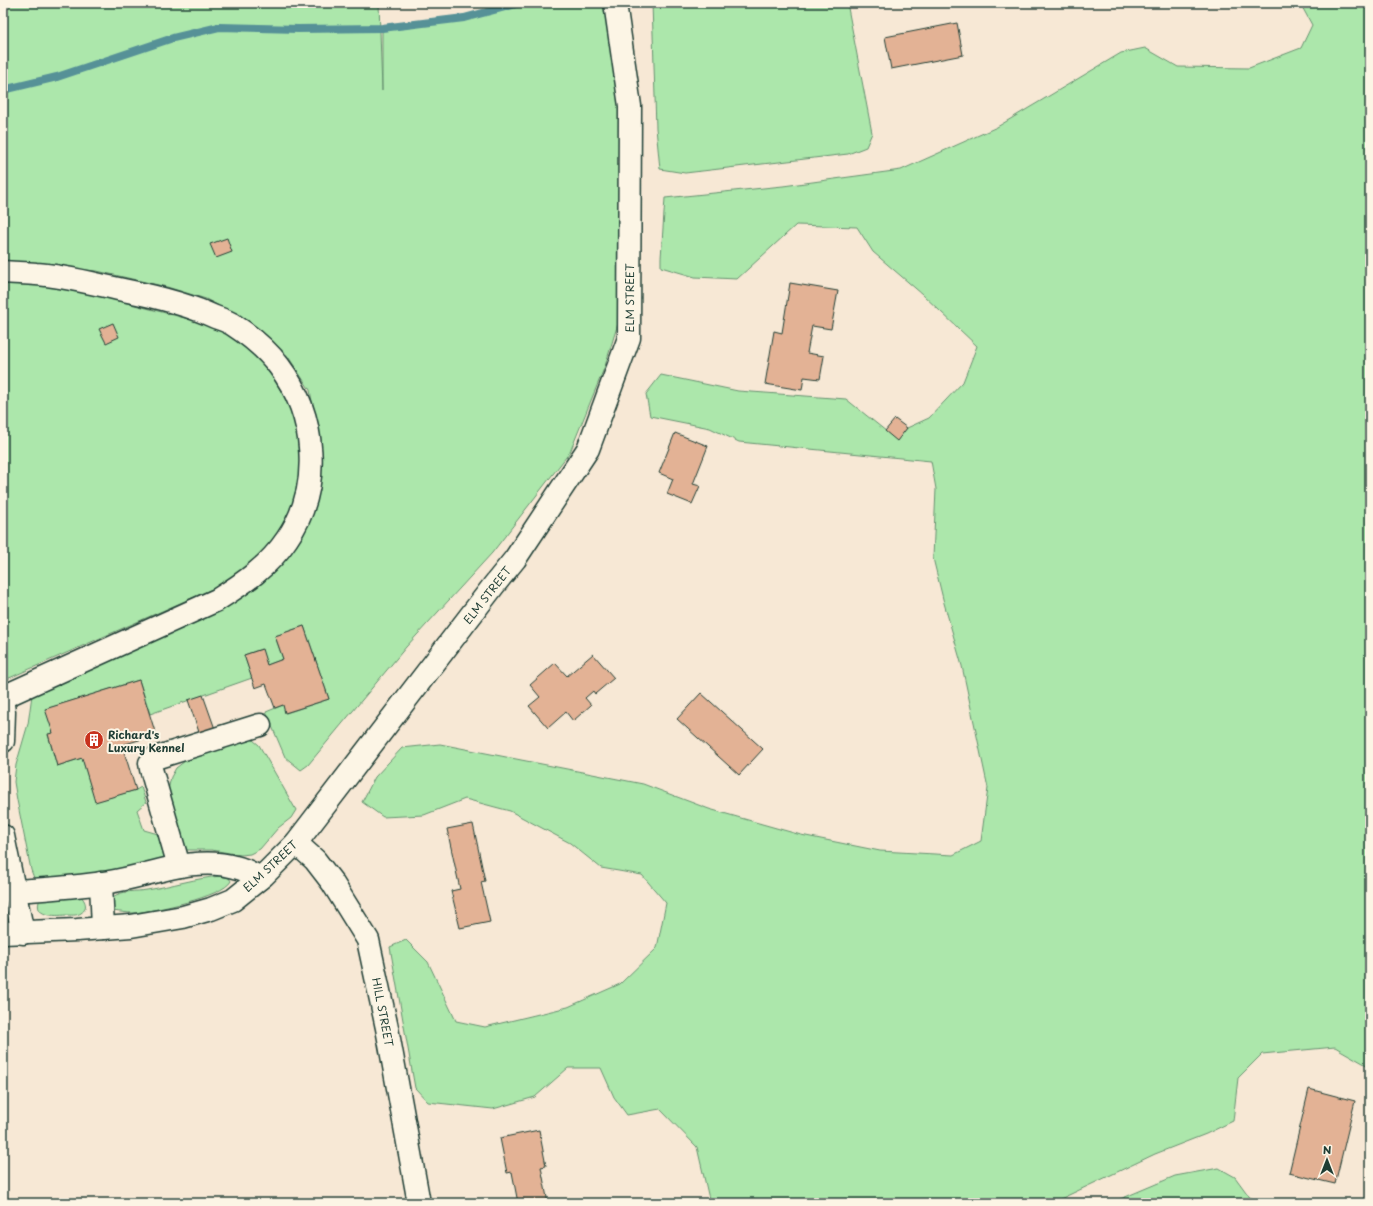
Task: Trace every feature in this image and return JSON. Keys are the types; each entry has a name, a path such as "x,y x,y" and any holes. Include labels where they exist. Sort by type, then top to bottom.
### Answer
{"street":[{"name":"ELM STREET","path":"13,933 131,926 168,919 211,909 233,900 260,878 296,843 515,559 588,449 629,338 630,106 615,3"},
{"path":"3,272 37,274 80,281 162,298 199,310 231,324 263,349 279,366 294,390 304,413 309,436 311,467 308,490 300,516 288,539 267,563 247,581 217,600 3,697"},
{"path":"3,705 3,741"},
{"path":"179,866 150,769 150,764 155,758 260,725"},
{"path":"3,836 14,892 13,933"},
{"name":"HILL STREET","path":"296,843 315,860 332,882 368,940 387,1028 419,1203"},
{"path":"14,892 101,883 193,864 234,866 246,870 260,878"},
{"path":"101,883 103,928"}],"green space":[{"path":"3,3 379,3 382,91 382,28 464,18 508,3 603,3 607,12 618,81 622,247 619,320 605,366 570,452 492,553 406,647 308,765 301,770 285,757 266,712 283,705 286,713 329,699 304,626 275,636 283,659 267,665 261,649 244,655 252,678 150,714 139,680 46,709 53,733 48,735 57,766 82,758 96,801 136,790 141,787 146,802 137,810 144,830 158,834 166,859 117,872 40,882 34,878 31,870 14,782 16,765 28,724 32,695 278,567 316,423 310,390 287,355 255,326 206,299 167,287 97,271 3,263"},
{"path":"652,3 853,3 848,8 872,133 866,147 848,154 685,173 660,169 656,128"},
{"path":"1300,3 1370,3 1370,1067 1335,1047 1262,1054 1238,1078 1233,1121 1206,1134 1155,1154 1052,1203 710,1203 697,1147 660,1109 627,1115 614,1097 601,1068 568,1068 535,1097 493,1109 428,1102 415,1088 390,947 406,940 428,962 456,1021 485,1027 568,1007 620,984 657,948 666,903 642,875 601,868 570,843 510,811 465,799 424,815 383,817 362,802 375,777 402,748 440,744 643,784 709,809 801,835 880,851 953,855 981,841 988,788 962,666 933,558 936,489 931,461 739,442 710,428 650,416 646,394 661,375 738,391 846,399 897,440 907,428 929,418 963,382 977,346 922,294 873,252 857,227 796,225 737,279 695,277 661,267 665,198 783,186 901,170 997,127 1121,53 1145,48 1178,67 1249,68 1301,48 1312,25"},
{"path":"3,284 61,286 212,325 236,338 256,356 272,376 289,405 299,436 301,463 297,490 288,517 274,541 250,565 219,586 7,679 3,664"},
{"path":"247,738 253,740 259,745 296,810 291,818 278,828 260,849 250,854 241,855 212,850 186,850 168,790 171,777 176,768 185,761"},
{"path":"221,876 229,878 231,881 225,887 202,898 143,912 131,913 113,911 113,897 121,893 147,890 202,878"},
{"path":"79,895 84,901 85,909 79,914 51,915 42,912 39,909 38,905 40,899"},
{"path":"1219,1168 1235,1177 1254,1203 1111,1203 1175,1176"}],"building":[{"path":"957,23 963,55 891,69 885,37"},
{"path":"227,238 232,252 216,258 210,244"},
{"path":"790,283 838,291 831,329 812,326 807,353 824,356 820,379 804,377 802,390 765,384 774,331 782,333"},
{"path":"113,323 119,337 106,343 99,329"},
{"path":"895,419 907,428 897,441 885,431"},
{"path":"675,433 708,446 693,484 700,486 692,504 667,494 673,479 659,473"},
{"path":"304,626 329,699 285,713 283,705 275,708 266,684 255,688 244,655 262,649 267,665 283,659 275,636"},
{"path":"593,654 614,678 595,694 593,691 585,698 591,705 573,721 566,712 548,728 529,706 540,697 530,685 555,663 567,676"},
{"name":"Richard's Luxury Kennel","path":"139,680 156,735 122,745 136,790 95,802 82,758 57,766 48,734 53,733 45,709"},
{"path":"701,693 763,749 739,775 677,719"},
{"path":"203,695 215,729 200,735 188,700"},
{"path":"473,824 485,881 481,882 490,922 460,928 451,891 460,889 447,829"},
{"path":"1309,1089 1355,1101 1335,1184 1289,1173"},
{"path":"539,1130 546,1166 541,1167 548,1203 518,1203 512,1172 507,1173 500,1138"}],"waterway":[{"path":"3,90 57,77 173,38 219,27 298,29 382,28 464,18 520,3"}],"place":[{"name":"Richard's Luxury Kennel","path":"94,740"}]}
